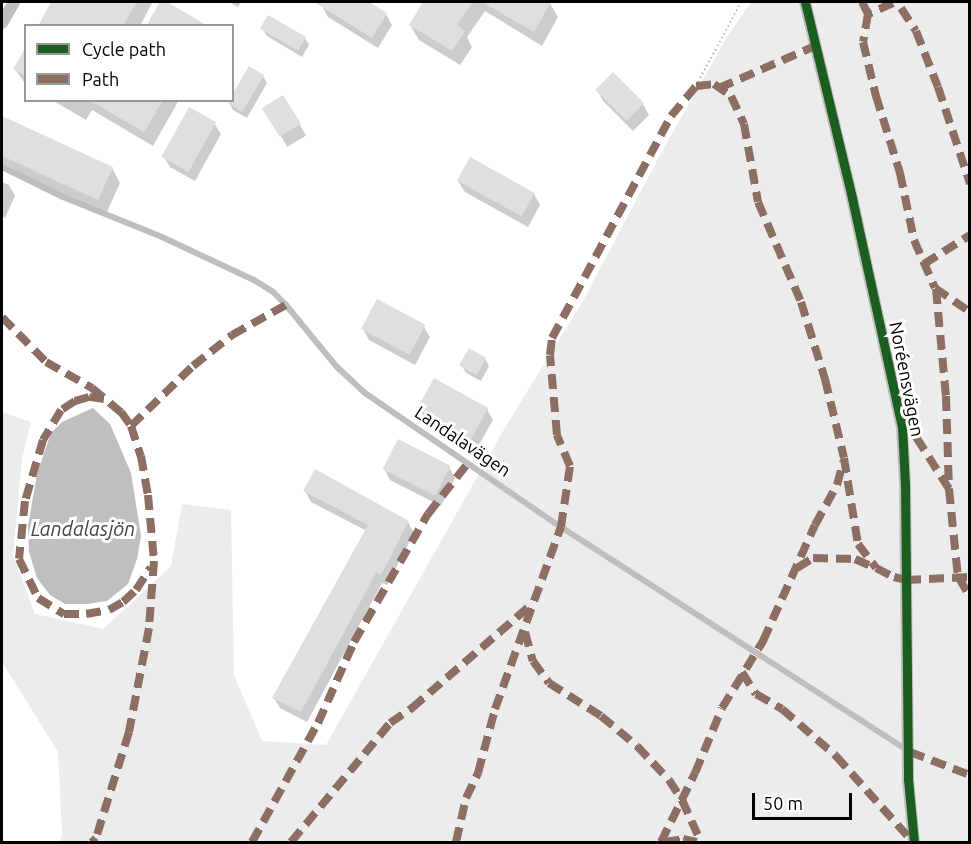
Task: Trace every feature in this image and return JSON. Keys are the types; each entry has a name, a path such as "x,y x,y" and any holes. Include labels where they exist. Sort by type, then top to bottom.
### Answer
{"street":[{"path":"2,23 14,2"},
{"name":"Noréensvägen","path":"805,2 852,198 902,428 909,779 914,843"}],"lane":[{"name":"Landalavägen","path":"2,167 63,197 162,237 254,280 286,305 337,367 365,393 561,527 910,752"}],"path":[{"path":"696,86 741,2"}],"shaded area":[{"path":"751,2 969,2 969,842 60,842 62,833 58,752 2,662 2,412 31,422 22,459 13,556 35,614 103,629 171,566 182,504 231,510 234,675 262,741 326,745 503,431 584,299 661,153 727,37"}],"water":[{"name":"Landalasjön","path":"93,408 110,424 131,473 141,536 137,559 128,584 107,601 65,604 50,595 37,578 29,552 28,526 37,474 51,433 62,422"}],"building":[{"path":"51,2 137,2 124,24 39,24"},
{"path":"160,2 167,2 205,24 147,24"},
{"path":"314,2 369,2 387,13 372,38"},
{"path":"423,2 473,2 457,25 465,31 452,51 409,25"},
{"path":"482,2 551,2 534,32"},
{"path":"268,15 306,37 298,51 260,29"},
{"path":"24,50 24,75 13,69"},
{"path":"249,66 264,75 242,112 228,103 234,102 234,92"},
{"path":"613,72 644,103 626,121 595,90"},
{"path":"283,95 301,124 280,137 262,108"},
{"path":"92,102 162,102 144,132"},
{"path":"189,107 216,122 188,172 161,157"},
{"path":"2,116 113,167 98,200 2,156"},
{"path":"470,157 535,193 522,216 457,181"},
{"path":"377,299 426,325 410,355 361,329"},
{"path":"469,348 486,358 476,375 459,365"},
{"path":"434,378 488,408 471,439 417,409"},
{"path":"398,439 451,466 435,496 383,469"},
{"path":"315,469 409,521 381,575 376,573 301,712 272,698 368,525 303,491"}],"marked path":[{"path":"862,2 868,14"},
{"path":"893,3 868,14 863,42 876,96 900,173 914,240 935,288 970,312"},
{"path":"901,8 916,31 938,87 970,184"},
{"path":"719,88 815,46"},
{"path":"456,842 466,798 478,773 495,709 561,527 570,466 557,435 550,355 552,338 671,116 696,86 714,84 731,96 744,124 758,202 801,302 825,379 844,458 858,544 876,568 894,577 906,580 970,577"},
{"path":"924,264 970,235"},
{"path":"936,289 946,396 949,489"},
{"path":"131,426 193,366 232,335 286,305"},
{"path":"2,317 46,362 92,388 121,412 131,426 141,456 148,495 154,561 149,628 129,732 96,838 92,842"},
{"path":"104,399 89,397 75,401 61,410 43,440 25,501 19,559 38,598 64,614 86,614 109,610 123,602 136,590 151,567"},
{"path":"904,418 949,489 958,577"},
{"path":"661,842 695,773 722,708 763,641 815,525 837,485 843,462"},
{"path":"252,842 318,723 354,642 428,514 468,463"},
{"path":"797,568 813,558 855,559 873,567"},
{"path":"959,578 970,597"},
{"path":"291,842 390,723 412,708 532,604"},
{"path":"525,632 533,661 549,683 601,716 637,746 669,780 682,800 701,842"},
{"path":"742,672 756,694 782,709 836,756 913,842"},
{"path":"910,752 970,775"},
{"path":"665,842 683,839 697,842"}],"cycle path":[{"path":"805,2 852,198 902,427 905,485 908,779 914,842"}]}
